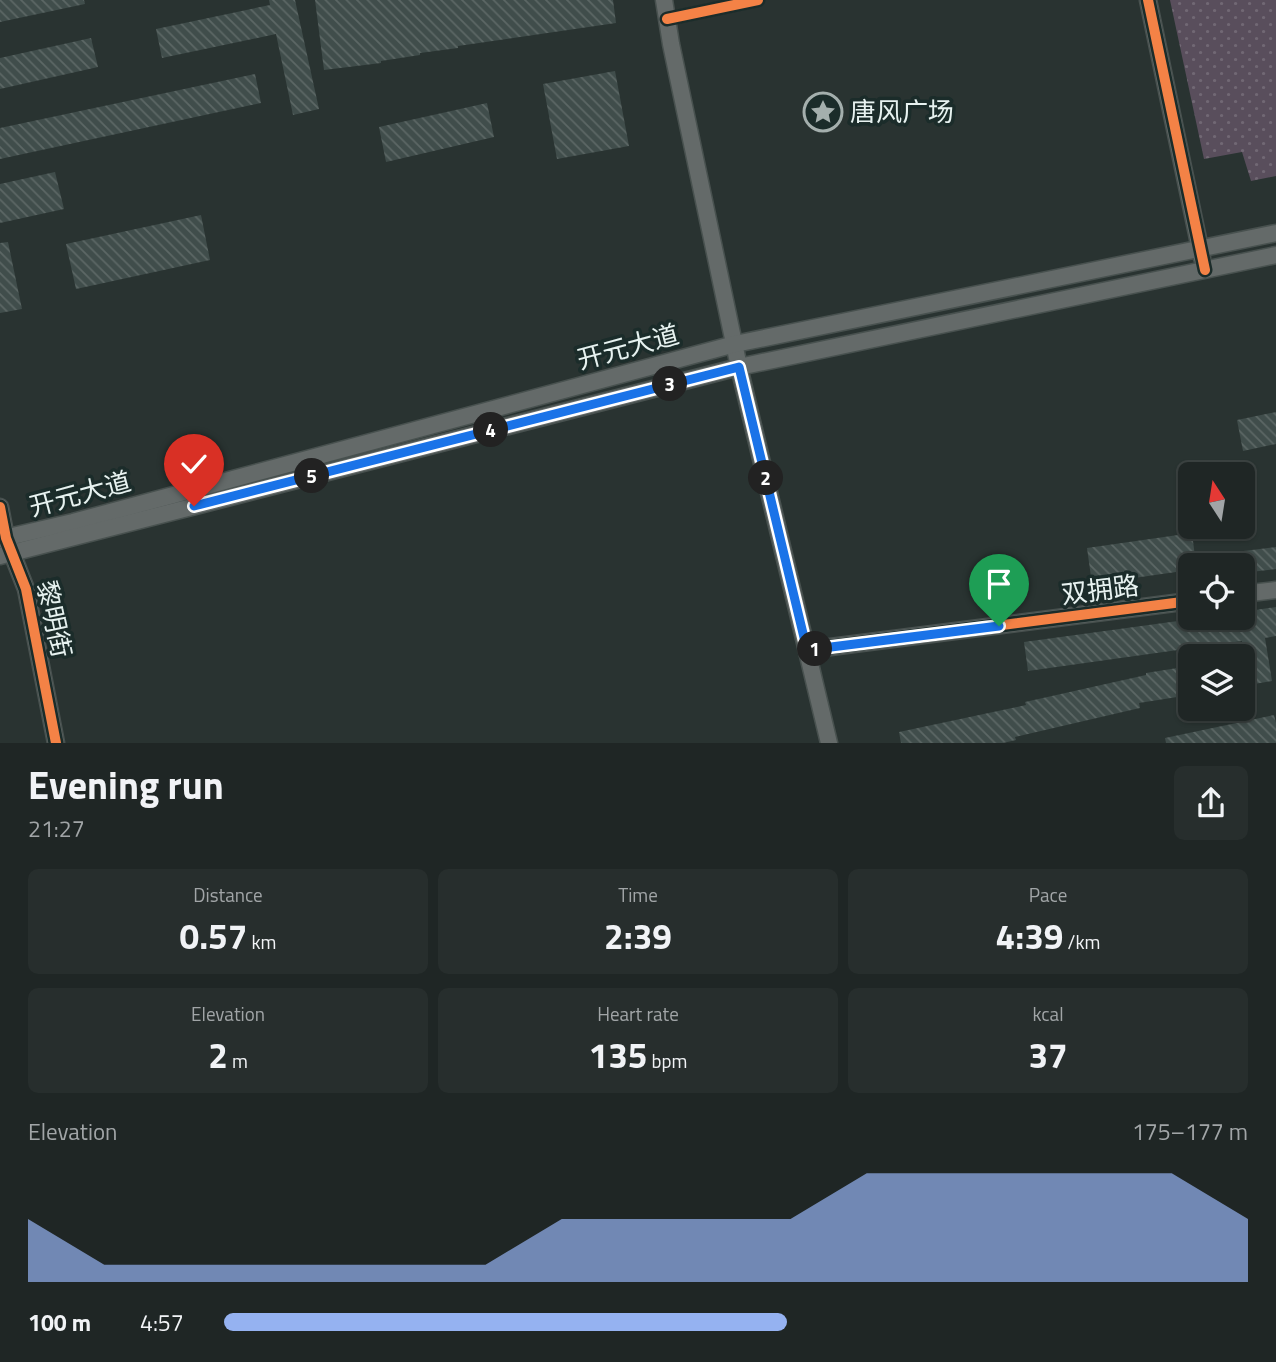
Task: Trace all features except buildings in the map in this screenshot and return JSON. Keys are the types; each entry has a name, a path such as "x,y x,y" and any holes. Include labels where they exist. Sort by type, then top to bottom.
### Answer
{"main road":[{"path":"664,0 673,57 739,367 829,743"},
{"path":"1148,0 1205,270"},
{"name":"开元大道","path":"5,546 86,518 735,344 1276,233"},
{"name":"开元大道","path":"5,546 739,367 1276,255"},
{"name":"黎明街","path":"0,507 5,546 26,589 56,743"},
{"path":"1255,592 1276,590"},
{"name":"双拥路","path":"807,650 1178,603"}],"street":[{"path":"667,19 758,0"}],"shaded area":[{"path":"1170,0 1276,0 1276,176 1251,181 1242,152 1204,159"}],"cycle path":[{"path":"667,19 758,0"},
{"path":"1148,0 1205,270"},
{"path":"0,507 6,538 26,589 56,743"},
{"path":"807,650 1178,603"}],"place":[{"name":"唐风广场","path":"823,112"}],"route":[{"path":"194,506 739,367 807,650 999,626"}]}
